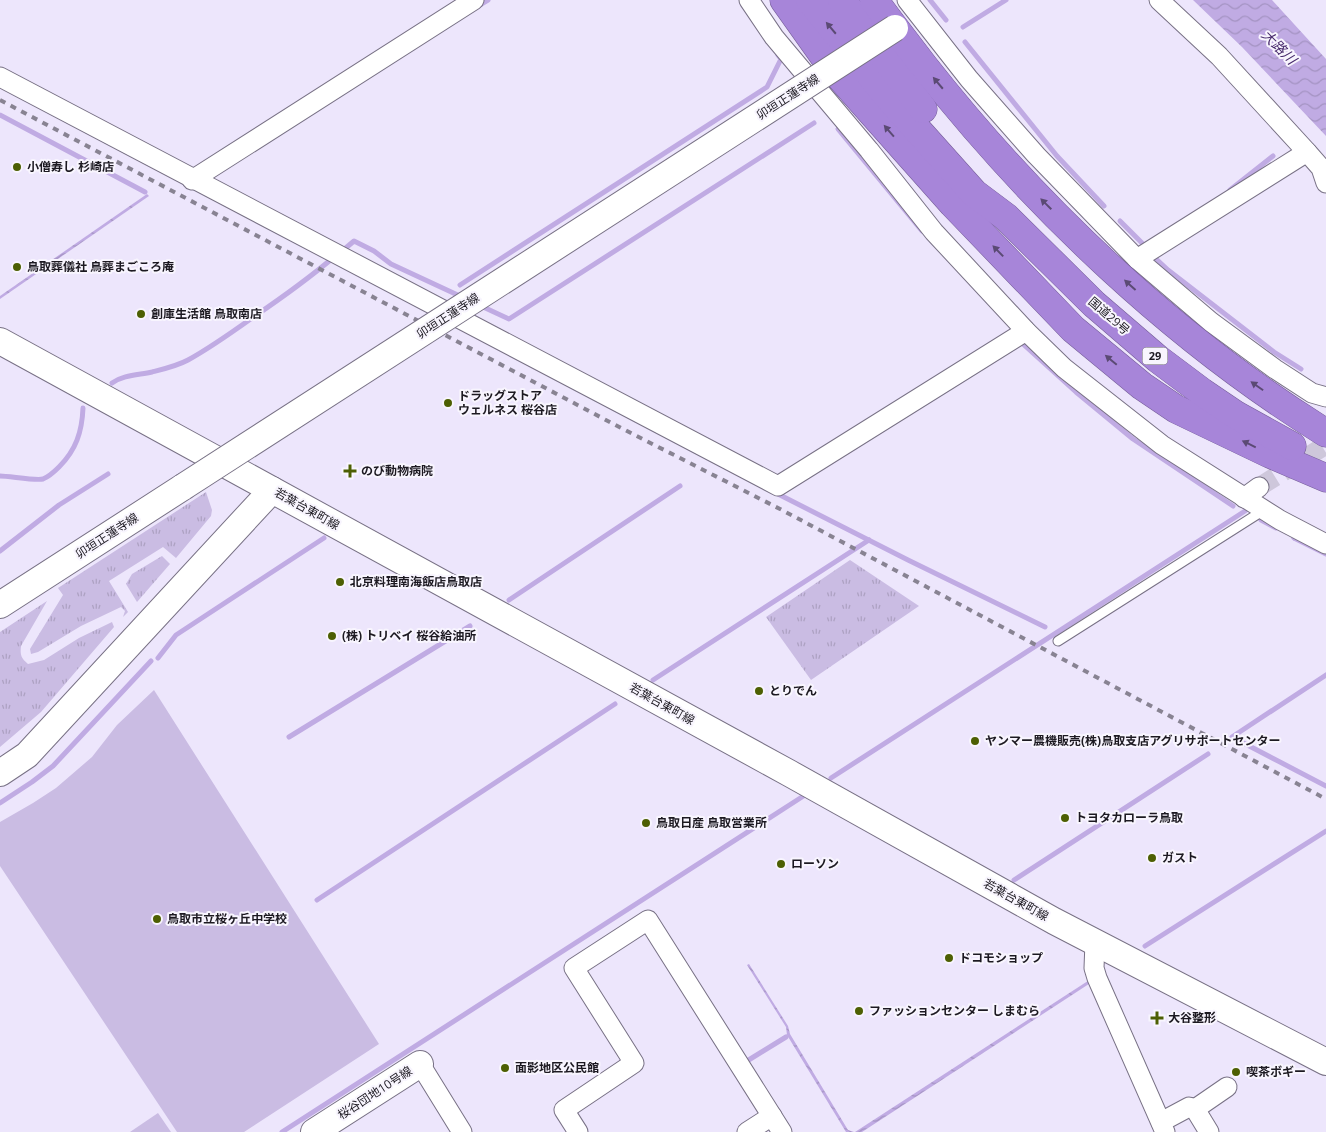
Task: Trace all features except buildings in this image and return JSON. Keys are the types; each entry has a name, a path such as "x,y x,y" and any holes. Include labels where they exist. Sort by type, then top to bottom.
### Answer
{"highway":[{"path":"784,0 833,69 953,204 1073,329 1142,386 1176,409 1270,454 1326,478"},
{"name":"国道29号","path":"810,0 889,98 974,193 1006,217 1094,304 1158,359 1202,392 1236,414 1326,464"},
{"name":"国道29号","path":"842,0 905,88 981,182 1006,217"},
{"path":"874,0 924,66 988,141 1080,239 1158,310 1208,352 1326,433"}],"main road":[{"name":"卯垣正蓮寺線","path":"0,605 895,28"},
{"name":"若葉台東町線","path":"0,341 1095,942 1326,1062"},
{"path":"0,773 27,755 272,490"},
{"name":"桜谷団地10号線","path":"314,1132 420,1064"}],"street":[{"path":"192,180 474,0"},
{"path":"749,0 774,37 869,150 934,232 1026,331 1064,368 1162,445 1252,492 1264,510 1326,544"},
{"path":"907,0 969,80 1036,155 1137,259 1211,322 1275,370 1312,393 1326,397"},
{"path":"1159,0 1219,56 1321,168 1326,182"},
{"path":"0,77 192,180 778,486 1026,331"},
{"path":"1137,259 1307,152"},
{"path":"578,1132 564,1110 634,1063 574,968 648,920 782,1132"},
{"path":"1095,942 1094,968 1097,978 1163,1127 1189,1107 1195,1108 1227,1087"},
{"name":"桜谷団地10号線","path":"420,1064 462,1132"},
{"path":"1195,1108 1209,1132"},
{"path":"747,1132 772,1116"}],"lane":[{"path":"1058,641 1264,510"}],"green space":[{"path":"206,492 212,510 211,516 176,558 163,547 109,581 128,612 123,617 125,611 121,607 81,626 38,652 31,654 30,649 63,595 58,588"},
{"path":"162,556 170,564 137,602 126,584 132,574"},
{"path":"850,560 919,606 811,680 766,617"},
{"path":"47,601 21,646 22,656 28,664 44,660 79,638 112,622 114,627 41,712 0,747 0,632"},
{"name":"鳥取市立桜ヶ丘中学校","path":"154,690 379,1044 244,1132 177,1132 0,866 0,822 56,788 92,757 117,725"},
{"path":"158,1113 171,1132 130,1132"}],"water":[{"name":"大路川","path":"1193,0 1272,0 1326,59 1326,136 1242,47"},
{"path":"147,194 149,196 0,299 0,296"},
{"path":"749,964 788,1026 790,1034 848,1130 854,1132 846,1132 787,1035 786,1027 747,965"},
{"path":"1094,977 1095,980 862,1132 855,1132"}],"waterway":[{"path":"478,6 488,0"},
{"path":"930,0 946,20"},
{"path":"963,27 1006,0"},
{"path":"965,42 1057,156 1104,206"},
{"path":"460,285 767,87 781,59 778,55"},
{"path":"0,115 145,192"},
{"path":"481,306 509,319 814,123"},
{"path":"838,129 922,231"},
{"path":"1230,190 1273,156"},
{"path":"1120,221 1144,245 1149,243"},
{"path":"341,252 354,241 374,251 391,264 462,297"},
{"path":"112,383 126,377 152,372 184,362 220,340 283,296 334,257"},
{"path":"1154,257 1168,270 1274,352 1301,369"},
{"path":"1023,344 1076,392 1133,439 1233,506"},
{"path":"0,476 43,479 53,472 65,461 74,447 81,425 83,408"},
{"path":"0,551 59,505 108,474"},
{"path":"509,600 680,486"},
{"path":"776,493 1045,627"},
{"path":"831,778 1245,511"},
{"path":"1261,520 1276,528"},
{"path":"158,658 176,635 324,538"},
{"path":"1294,538 1326,554"},
{"path":"653,680 869,540"},
{"path":"289,737 470,626"},
{"path":"0,803 53,766 151,661"},
{"path":"1326,675 1232,737 1326,786"},
{"path":"317,900 615,704"},
{"path":"1014,880 1208,754"},
{"path":"282,1132 805,795"},
{"path":"1145,946 1326,831"},
{"path":"747,1061 786,1037"}],"tunnel":[{"path":"1259,487 1326,445"}],"railway":[{"path":"0,100 623,429 780,509 1326,799"}],"place":[{"name":"小僧寿し 杉崎店","path":"17,167"},
{"name":"鳥取葬儀社 鳥葬まごころ庵","path":"17,267"},
{"name":"創庫生活館 鳥取南店","path":"141,314"},
{"name":"ドラッグストア ウェルネス 桜谷店","path":"448,403"},
{"name":"のび動物病院","path":"350,471"},
{"name":"北京料理南海飯店鳥取店","path":"340,582"},
{"name":"(株) トリベイ 桜谷給油所","path":"332,636"},
{"name":"とりでん","path":"759,691"},
{"name":"ヤンマー農機販売(株)鳥取支店アグリサポートセンター","path":"975,741"},
{"name":"トヨタカローラ鳥取","path":"1065,818"},
{"name":"鳥取日産 鳥取営業所","path":"646,823"},
{"name":"ガスト","path":"1152,858"},
{"name":"ローソン","path":"781,864"},
{"name":"鳥取市立桜ヶ丘中学校","path":"157,919"},
{"name":"ドコモショップ","path":"949,958"},
{"name":"ファッションセンター しまむら","path":"859,1011"},
{"name":"大谷整形","path":"1157,1018"},
{"name":"面影地区公民館","path":"505,1068"},
{"name":"喫茶ボギー","path":"1236,1072"}]}
